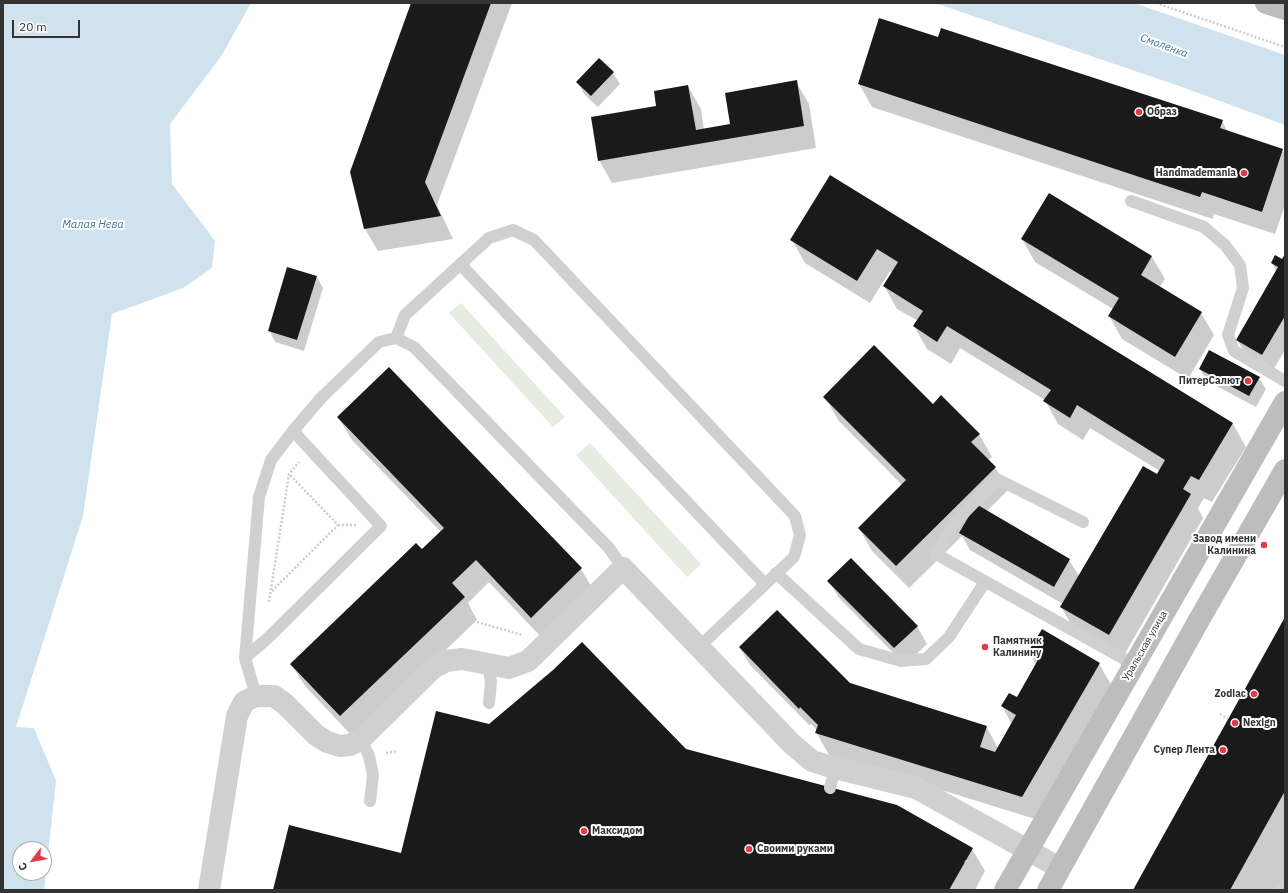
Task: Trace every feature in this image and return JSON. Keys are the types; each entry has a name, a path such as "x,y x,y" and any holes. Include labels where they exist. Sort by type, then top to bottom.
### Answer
{"main road":[{"path":"1266,3 1285,9"},
{"name":"Уральская улица","path":"1005,890 1285,402"},
{"path":"1048,890 1285,470"}],"street":[{"path":"209,890 237,716 244,702 256,696 274,696 285,704 316,735 327,742 340,746 350,745 361,739 433,668 446,661 462,659 509,668 528,661 623,568 791,743 833,778 916,788 1060,868"}],"lane":[{"path":"1131,201 1204,227 1225,245 1240,265 1243,288 1228,335 1234,351 1285,381"},
{"path":"396,338 406,315 489,238 513,230 534,240 795,516 800,535 794,557 699,648"},
{"path":"460,264 765,584"},
{"path":"256,696 245,658 259,497 271,460 293,431 322,398 379,342 396,338 414,347 609,548 623,568"},
{"path":"245,658 270,636 381,526 293,431"},
{"path":"1083,522 997,479 955,522 936,554 1135,665"},
{"path":"776,573 859,649 901,660 926,659 949,637 985,582"},
{"path":"488,665 491,682 489,703"},
{"path":"361,739 369,756 373,775 370,801"},
{"path":"1282,890 1285,885"}],"path":[{"path":"1156,3 1285,47"},
{"path":"270,636 265,619 272,592 289,474 338,525 272,592"},
{"path":"447,639 467,619 523,636"},
{"path":"1220,714 1228,719"}],"shaded area":[{"path":"461,303 565,417 553,427 449,313"},
{"path":"590,443 701,564 687,577 576,455"}],"water":[{"name":"Малая Нева","path":"3,3 251,3 222,55 170,124 172,184 215,241 212,268 183,288 112,314 83,516 16,727 34,728 56,781 49,841 12,841 12,881 45,881 44,890 3,890"},
{"name":"Смоленка","path":"935,3 1134,3 1285,55 1285,125 1182,87"}],"building":[{"path":"411,3 491,3 425,182 441,216 364,229 350,172"},
{"path":"879,18 938,37 941,28 1223,120 1220,128 1283,149 1262,212 1202,192 1200,197 858,84"},
{"path":"599,58 614,72 591,96 576,82"},
{"path":"797,80 804,126 598,161 591,117 656,106 654,91 688,85 696,130 730,124 725,93"},
{"path":"830,175 1233,423 1199,480 1191,476 1183,489 1191,494 1109,635 1060,607 1143,466 1157,474 1165,460 1077,405 1070,418 1043,401 1051,390 947,326 937,342 913,326 923,311 883,286 898,262 877,249 857,281 790,240"},
{"path":"1049,193 1152,256 1141,275 1202,312 1175,357 1108,316 1119,298 1021,239"},
{"path":"1285,254 1285,316 1262,355 1236,340 1278,267 1271,263 1275,255 1282,259"},
{"path":"287,267 317,276 297,340 268,331"},
{"path":"874,345 933,404 941,395 980,434 971,442 996,467 896,566 858,528 906,480 823,397"},
{"path":"1209,350 1260,377 1249,396 1199,369"},
{"path":"389,367 582,568 531,618 476,560 452,583 465,597 340,716 290,664 416,543 422,549 444,528 337,417"},
{"path":"976,504 1070,559 1054,587 959,533"},
{"path":"851,558 918,626 894,648 827,581"},
{"path":"777,610 850,683 987,726 980,747 995,752 1016,715 1001,706 1009,693 1017,697 1039,658 1028,652 1042,629 1100,663 1022,797 815,733 818,725 800,707 799,709 739,647"},
{"path":"1285,617 1285,791 1230,890 1133,890"},
{"path":"582,642 686,749 897,805 973,848 949,890 273,890 289,825 401,853 436,711 489,724 553,670"}],"place":[{"name":"Образ","path":"1139,112"},
{"name":"Handmademania","path":"1244,173"},
{"name":"ПитерСалют","path":"1248,381"},
{"name":"Завод имени Калинина","path":"1264,545"},
{"name":"Памятник Калинину","path":"985,647"},
{"name":"Zodiac","path":"1254,694"},
{"name":"Nexign","path":"1235,723"},
{"name":"Супер Лента","path":"1223,750"},
{"name":"Максидом","path":"584,831"},
{"name":"Своими руками","path":"749,849"}]}
